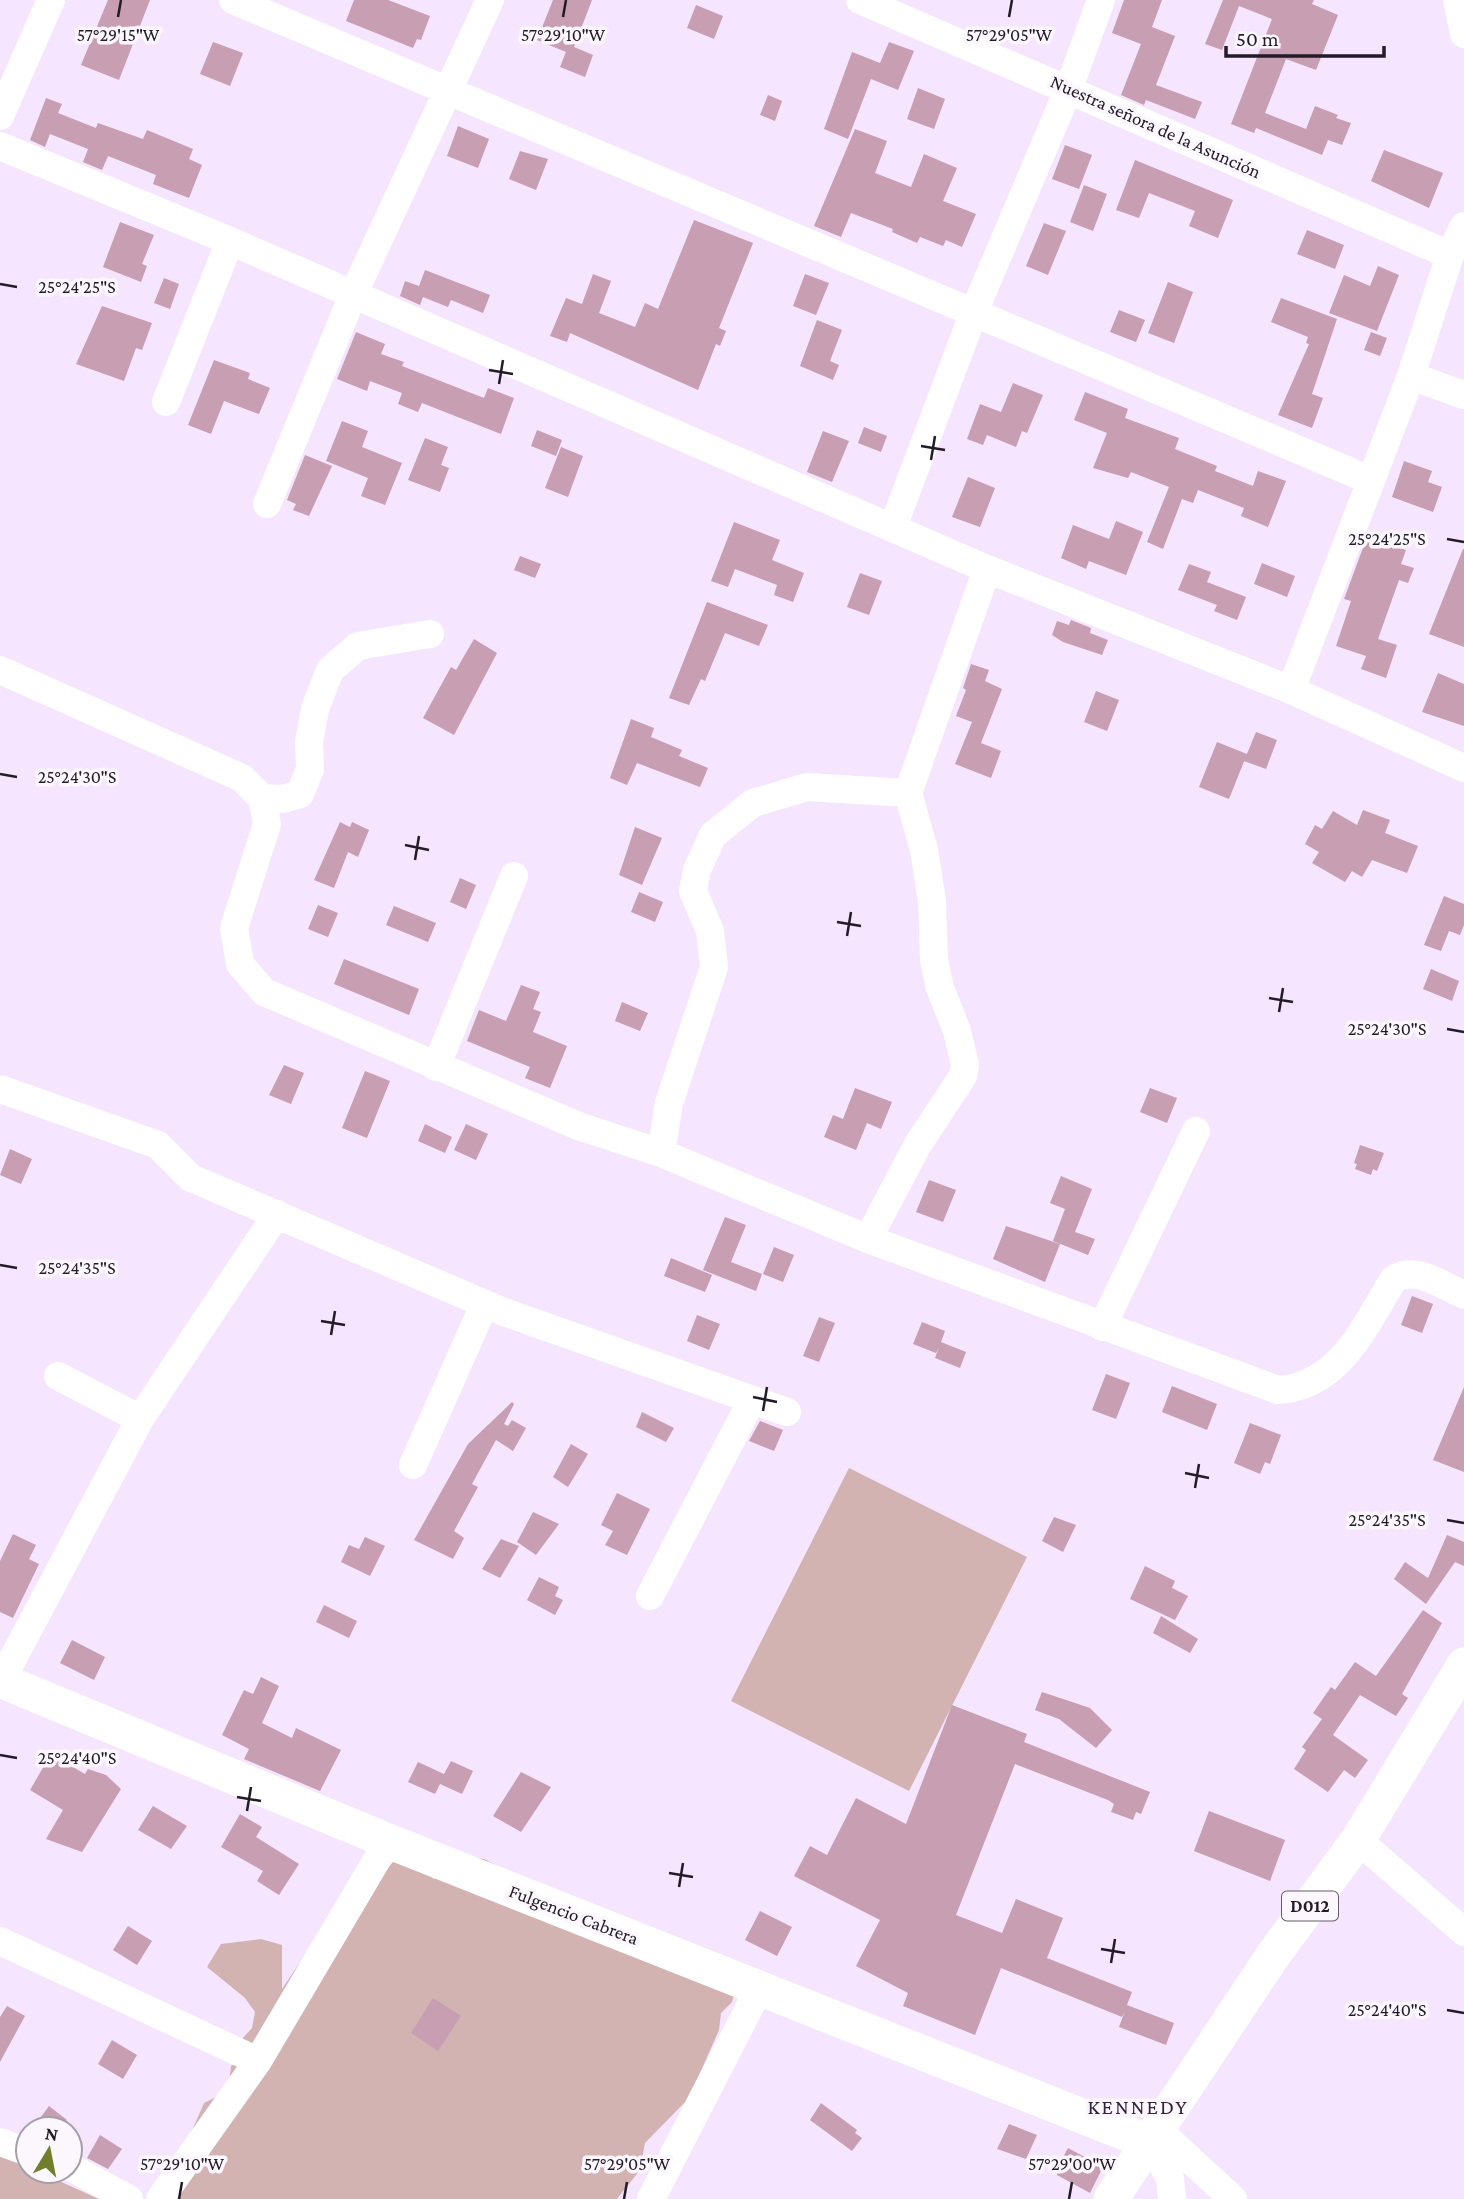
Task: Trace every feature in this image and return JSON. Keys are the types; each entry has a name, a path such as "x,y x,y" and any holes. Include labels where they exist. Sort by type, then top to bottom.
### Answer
{"main road":[{"name":"D012","path":"1111,2199 1274,1954 1358,1840 1464,1665"},
{"name":"Fulgencio Cabrera","path":"0,1680 388,1841 760,1987 1154,2136"}],"street":[{"path":"0,116 51,0"},
{"path":"233,0 1370,480"},
{"path":"267,504 353,295 490,0"},
{"name":"Nuestra señora de la Asunción","path":"860,0 1069,88 1450,255"},
{"path":"893,527 974,312 1069,88 1101,0"},
{"path":"1457,0 1464,34"},
{"path":"0,146 230,241 988,569 1291,690 1464,768"},
{"path":"1291,690 1411,376 1450,255 1464,226"},
{"path":"166,402 230,241"},
{"path":"1411,376 1464,395"},
{"path":"868,1239 917,1146 962,1076 964,1065 957,1031 940,988 923,850 908,793 988,569"},
{"path":"262,798 283,799 300,794 310,769 309,742 315,709 330,670 358,646 430,634"},
{"path":"0,670 242,778 262,798 267,824 234,928 240,964 264,992 436,1067 580,1127 661,1153 868,1239 1279,1390 1299,1389 1327,1374 1340,1361 1393,1280 1401,1273 1411,1272 1464,1295"},
{"path":"661,1153 669,1104 714,967 710,931 693,891 697,870 713,835 752,803 807,787 908,793"},
{"path":"436,1067 513,876"},
{"path":"0,1089 158,1145 191,1178 484,1305 788,1412"},
{"path":"1102,1327 1196,1131"},
{"path":"0,1680 140,1419 276,1214"},
{"path":"412,1465 484,1305"},
{"path":"58,1376 140,1419"},
{"path":"650,1596 752,1400"},
{"path":"1358,1840 1464,1932"},
{"path":"160,2199 258,2061 388,1841"},
{"path":"0,1941 258,2061"},
{"path":"651,2199 760,1987"},
{"path":"1154,2136 1170,2178 1172,2199"},
{"path":"1154,2136 1233,2199"},
{"path":"84,2175 129,2199"}],"shaded area":[{"path":"849,1468 1027,1557 909,1791 731,1701"},
{"path":"400,1855 434,1879 459,1856 484,1859 736,1987 732,2002 721,2013 719,2030 689,2098 645,2143 640,2170 617,2199 147,2199 177,2165 204,2103 228,2091 231,2066 240,2061 243,2038 252,2028 255,2012 245,1998 207,1967 221,1944 261,1939 282,1945 282,1989 309,1949"},
{"path":"0,2154 14,2160 14,2185 68,2185 99,2199 0,2199"}],"building":[{"path":"108,0 150,0 119,80 81,65"},
{"path":"354,0 388,0 430,16 421,40 417,39 413,48 346,21"},
{"path":"553,0 592,0 574,47 593,55 585,77 560,67 566,52 537,40"},
{"path":"1124,0 1162,0 1152,27 1175,36 1156,85 1202,102 1195,119 1146,100 1144,105 1121,95 1141,44 1112,33"},
{"path":"1223,0 1314,0 1312,4 1338,15 1316,70 1286,59 1265,113 1306,129 1315,106 1338,115 1336,118 1351,123 1342,145 1328,140 1322,155 1256,128 1254,133 1231,124 1272,19 1239,6 1222,50 1205,44"},
{"path":"696,5 723,16 714,39 687,28"},
{"path":"213,42 243,53 230,86 200,74"},
{"path":"889,42 914,51 898,90 871,79 848,139 824,129 852,52 880,63"},
{"path":"918,88 945,99 934,129 907,119"},
{"path":"768,95 782,101 775,121 760,115"},
{"path":"46,98 62,104 58,113 96,128 98,123 143,139 147,130 193,149 189,159 202,165 189,198 153,184 156,175 108,156 102,170 83,162 88,149 50,134 45,147 30,140"},
{"path":"458,126 489,139 478,168 447,156"},
{"path":"855,129 887,141 875,173 911,187 924,154 957,168 943,201 976,214 962,247 946,240 943,246 920,237 917,243 892,232 893,229 851,213 841,237 814,226"},
{"path":"1065,145 1092,155 1079,189 1052,179"},
{"path":"1384,150 1443,173 1429,208 1371,181"},
{"path":"520,151 548,159 536,190 509,179"},
{"path":"1135,160 1233,200 1218,238 1189,226 1195,211 1149,193 1139,218 1116,210"},
{"path":"1084,185 1107,194 1093,231 1070,222"},
{"path":"694,220 753,243 719,328 726,331 720,346 716,344 698,390 570,333 567,342 550,336 566,298 582,304 593,274 611,281 599,313 635,327 645,303 658,309"},
{"path":"120,222 154,235 142,264 147,266 141,282 103,267"},
{"path":"1044,223 1066,231 1048,275 1026,266"},
{"path":"1307,230 1344,245 1335,269 1297,254"},
{"path":"1378,266 1399,275 1377,331 1329,313 1344,275 1370,286"},
{"path":"425,270 490,295 483,313 451,300 448,307 423,297 420,305 400,296 405,281 419,286"},
{"path":"805,274 829,283 816,315 793,306"},
{"path":"164,278 179,284 170,309 154,303"},
{"path":"1168,282 1193,292 1174,343 1148,333"},
{"path":"1281,298 1337,319 1312,394 1323,398 1312,428 1278,415 1309,344 1306,343 1308,337 1271,322"},
{"path":"102,306 152,323 142,350 136,348 124,381 76,364"},
{"path":"1119,310 1145,320 1136,342 1110,332"},
{"path":"817,320 842,330 830,361 839,365 833,380 800,366"},
{"path":"356,332 385,344 381,354 404,362 402,366 484,398 488,388 514,398 501,434 422,403 418,412 398,404 402,393 370,381 367,391 337,379"},
{"path":"1371,332 1387,338 1380,356 1364,350"},
{"path":"214,360 250,373 248,379 270,388 259,414 224,401 211,434 188,425"},
{"path":"1013,383 1043,395 1027,433 1022,431 1016,447 987,435 983,445 967,439 980,404 1001,412"},
{"path":"1085,392 1128,409 1125,418 1179,438 1175,449 1217,466 1215,471 1253,486 1258,471 1286,481 1268,527 1241,516 1244,508 1198,490 1193,503 1182,499 1163,549 1147,542 1169,487 1131,472 1128,478 1093,468 1107,433 1074,420"},
{"path":"342,421 368,431 362,447 402,463 385,505 361,496 368,478 326,461"},
{"path":"864,427 887,436 881,452 858,443"},
{"path":"537,430 562,440 556,456 531,446"},
{"path":"823,431 849,441 832,482 807,472"},
{"path":"425,438 448,447 441,465 449,468 440,492 408,480"},
{"path":"561,447 583,456 568,497 545,488"},
{"path":"305,455 332,466 309,516 293,510 296,504 287,500"},
{"path":"1404,461 1432,471 1428,482 1442,487 1433,512 1392,497"},
{"path":"968,477 995,488 980,527 952,517"},
{"path":"1116,521 1143,532 1126,575 1089,561 1086,569 1061,558 1073,525 1109,539"},
{"path":"734,522 780,540 772,560 804,573 793,602 774,595 777,585 735,569 728,587 711,581"},
{"path":"1367,537 1406,550 1401,564 1414,568 1408,583 1399,580 1378,639 1397,645 1386,678 1361,669 1366,656 1336,646 1351,601 1344,599"},
{"path":"1464,549 1464,647 1429,634"},
{"path":"520,556 541,564 535,578 514,570"},
{"path":"1262,563 1295,576 1287,597 1254,584"},
{"path":"1189,564 1211,572 1207,582 1246,597 1237,620 1214,611 1217,605 1178,590"},
{"path":"860,573 882,581 869,615 847,607"},
{"path":"707,602 768,625 759,646 725,633 705,681 701,679 689,705 669,698"},
{"path":"1071,620 1091,628 1090,633 1108,640 1102,655 1063,642 1052,635 1057,621 1069,625"},
{"path":"474,639 497,653 454,735 423,718 451,667 456,670"},
{"path":"971,664 989,670 985,681 1002,689 981,743 1001,751 991,778 955,764 972,722 956,716 966,690 963,688"},
{"path":"1438,673 1464,684 1464,726 1422,712"},
{"path":"1096,691 1119,700 1107,731 1084,722"},
{"path":"631,719 654,728 651,737 682,750 679,756 708,768 700,787 637,763 627,785 610,778"},
{"path":"1256,732 1277,740 1266,769 1244,761"},
{"path":"1217,742 1247,754 1229,799 1199,787"},
{"path":"1363,810 1390,820 1385,833 1418,846 1407,873 1372,860 1362,877 1352,871 1345,882 1312,863 1319,852 1305,844 1315,825 1322,829 1333,811 1357,825"},
{"path":"340,822 350,827 352,822 369,830 358,857 348,852 334,888 314,880"},
{"path":"635,827 662,838 642,885 619,875"},
{"path":"460,878 476,885 466,909 450,902"},
{"path":"639,892 663,902 655,922 631,912"},
{"path":"1444,896 1464,904 1464,925 1460,935 1449,931 1441,951 1424,945"},
{"path":"318,905 338,913 328,937 308,929"},
{"path":"394,906 436,923 428,942 386,925"},
{"path":"344,959 419,989 409,1015 334,984"},
{"path":"1431,969 1459,981 1452,1001 1423,989"},
{"path":"521,985 540,992 533,1009 541,1012 533,1032 567,1046 550,1088 525,1078 530,1067 467,1041 479,1010 506,1021"},
{"path":"622,1002 648,1013 640,1031 615,1021"},
{"path":"284,1065 304,1073 291,1104 269,1095"},
{"path":"365,1071 390,1081 367,1138 342,1128"},
{"path":"855,1088 892,1102 881,1129 867,1123 856,1150 824,1137 833,1115 843,1119"},
{"path":"1150,1088 1177,1098 1167,1123 1140,1112"},
{"path":"425,1124 452,1137 445,1153 418,1141"},
{"path":"466,1124 488,1134 476,1160 454,1150"},
{"path":"1360,1145 1384,1153 1377,1171 1373,1169 1371,1175 1355,1169 1357,1164 1354,1163"},
{"path":"10,1149 32,1159 21,1184 0,1175"},
{"path":"1061,1176 1092,1189 1075,1232 1095,1239 1088,1255 1053,1241 1065,1209 1050,1203"},
{"path":"929,1180 956,1190 943,1222 916,1212"},
{"path":"725,1217 746,1225 731,1262 762,1274 756,1291 703,1270"},
{"path":"1006,1226 1060,1244 1045,1282 993,1259"},
{"path":"774,1247 794,1255 783,1282 763,1274"},
{"path":"671,1258 712,1275 705,1292 664,1276"},
{"path":"1412,1296 1433,1304 1422,1333 1401,1325"},
{"path":"697,1315 720,1324 709,1350 687,1341"},
{"path":"819,1317 835,1323 819,1362 803,1356"},
{"path":"922,1322 945,1331 941,1342 966,1352 960,1368 935,1358 939,1347 936,1353 913,1344"},
{"path":"1106,1374 1130,1383 1116,1419 1092,1410"},
{"path":"1172,1386 1217,1404 1207,1430 1162,1412"},
{"path":"1464,1387 1464,1472 1433,1460"},
{"path":"512,1402 514,1404 504,1424 508,1426 512,1420 526,1428 513,1451 496,1440 472,1484 478,1487 454,1531 464,1538 453,1559 414,1540 468,1444"},
{"path":"642,1412 674,1428 666,1442 636,1427"},
{"path":"760,1421 783,1430 774,1451 749,1441"},
{"path":"1250,1423 1281,1435 1270,1464 1265,1462 1260,1474 1234,1463"},
{"path":"571,1444 588,1454 568,1487 553,1477"},
{"path":"617,1493 650,1509 627,1555 605,1545 613,1531 601,1525"},
{"path":"533,1512 559,1524 536,1555 517,1542"},
{"path":"1054,1517 1076,1525 1063,1552 1042,1541"},
{"path":"13,1534 36,1545 29,1559 39,1564 13,1618 0,1612 0,1561"},
{"path":"1447,1535 1464,1542 1464,1566 1455,1562 1426,1604 1394,1579 1405,1562 1428,1578"},
{"path":"365,1537 385,1546 370,1576 341,1562 349,1545 359,1549"},
{"path":"501,1539 519,1546 500,1578 482,1569"},
{"path":"1145,1566 1175,1581 1172,1588 1188,1596 1175,1620 1130,1599"},
{"path":"539,1577 559,1587 555,1596 563,1600 555,1615 527,1600"},
{"path":"324,1605 357,1621 349,1638 316,1622"},
{"path":"1423,1610 1442,1623 1402,1694 1408,1698 1396,1716 1360,1695 1333,1735 1368,1760 1355,1778 1344,1770 1328,1792 1294,1769 1306,1750 1302,1747 1322,1719 1313,1713 1331,1687 1335,1690 1355,1662 1376,1676"},
{"path":"1161,1616 1198,1639 1190,1653 1153,1633"},
{"path":"72,1640 105,1657 94,1680 60,1663"},
{"path":"261,1677 279,1686 262,1723 292,1738 296,1728 341,1750 320,1791 244,1759 249,1749 222,1735 244,1690 253,1694"},
{"path":"1042,1692 1090,1708 1112,1730 1096,1748 1059,1719 1035,1710"},
{"path":"952,1705 1027,1734 1024,1742 1150,1792 1141,1814 1136,1812 1133,1820 1111,1812 1114,1804 1108,1800 1015,1764 956,1915 1002,1933 1016,1899 1063,1918 1047,1958 1132,1992 1127,2005 1174,2023 1166,2045 1119,2027 1125,2011 1122,2017 1001,1968 975,2035 903,2006 908,1993 856,1966 880,1920 794,1876 810,1846 827,1855 856,1798 906,1824"},
{"path":"51,1754 85,1774 88,1769 106,1775 121,1789 82,1852 46,1839 63,1810 30,1790"},
{"path":"451,1761 473,1771 462,1794 440,1784 435,1794 408,1782 418,1762 444,1774"},
{"path":"521,1772 551,1787 521,1832 493,1816"},
{"path":"153,1806 187,1826 171,1849 138,1830"},
{"path":"1209,1811 1285,1840 1270,1881 1194,1851"},
{"path":"240,1814 262,1827 256,1837 299,1864 279,1895 257,1881 263,1871 221,1847"},
{"path":"760,1911 792,1927 777,1956 745,1940"},
{"path":"128,1926 152,1941 137,1965 113,1950"},
{"path":"433,1998 461,2016 438,2051 411,2033"},
{"path":"7,2006 25,2016 0,2062 0,2017"},
{"path":"112,2040 137,2055 123,2079 98,2064"},
{"path":"821,2103 857,2130 855,2133 862,2138 852,2151 810,2120"},
{"path":"49,2106 61,2115 42,2115"},
{"path":"1009,2124 1037,2135 1026,2159 997,2149"},
{"path":"100,2135 122,2149 108,2169 87,2158"},
{"path":"1068,2148 1103,2167 1090,2193 1057,2175 1057,2168"}],"district":[{"name":"KENNEDY","path":"1138,2107"}]}
